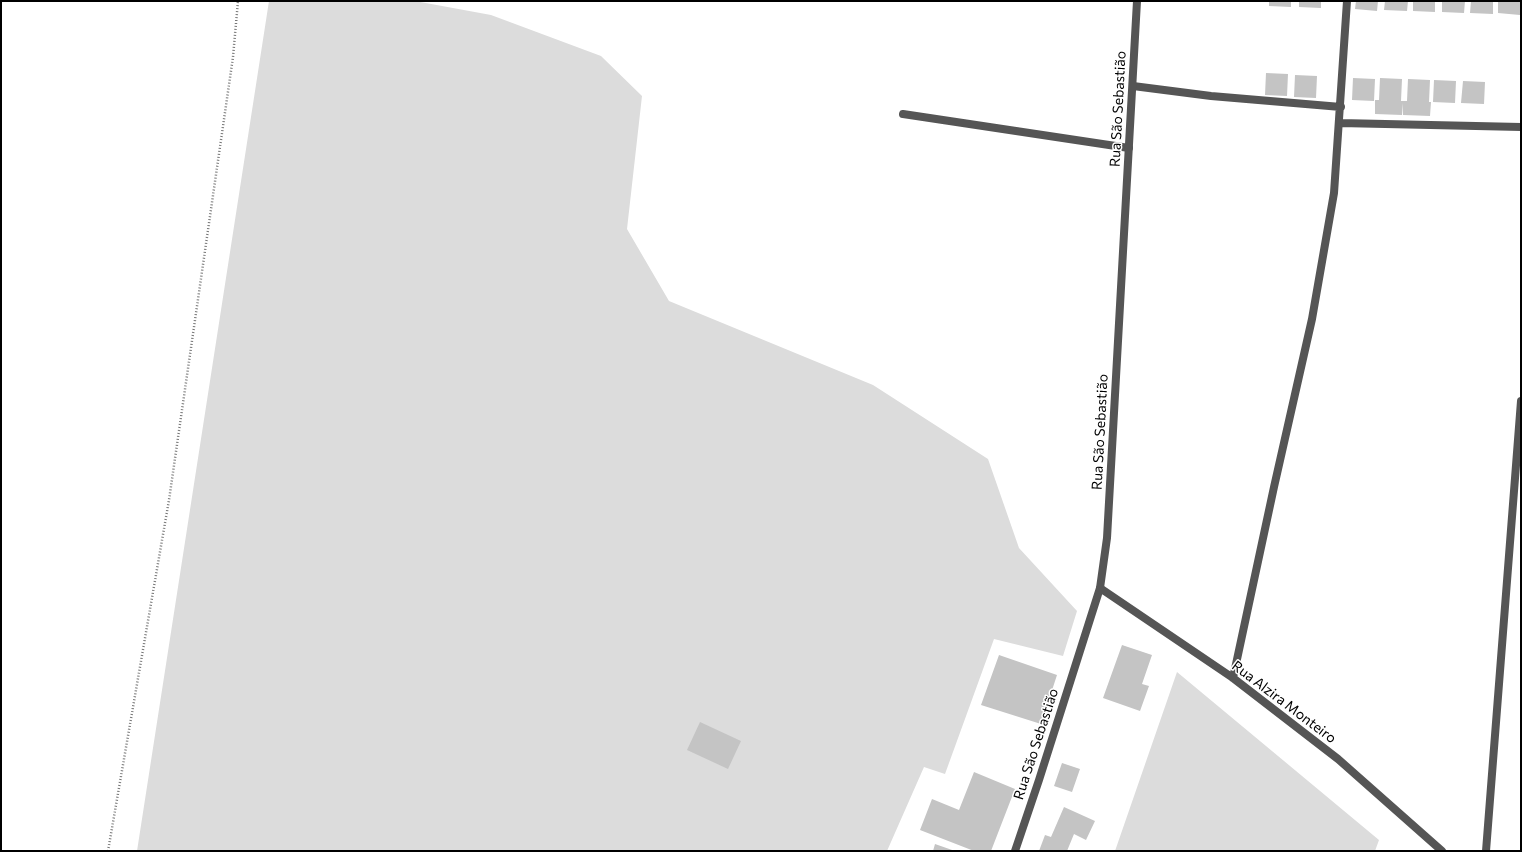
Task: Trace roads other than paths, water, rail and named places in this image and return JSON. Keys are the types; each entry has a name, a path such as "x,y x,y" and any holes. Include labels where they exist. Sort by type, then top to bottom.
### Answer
{"street":[{"name":"Rua São Sebastião","path":"1015,851 1100,588 1107,538 1137,1"},
{"path":"1233,678 1312,319 1334,193 1340,123 1347,1"},
{"path":"1133,86 1211,96 1340,107"},
{"path":"903,114 1129,148"},
{"path":"1340,123 1521,127"},
{"path":"1486,851 1521,401"},
{"name":"Rua Alzira Monteiro","path":"1100,588 1233,678 1338,759 1442,851"}]}
